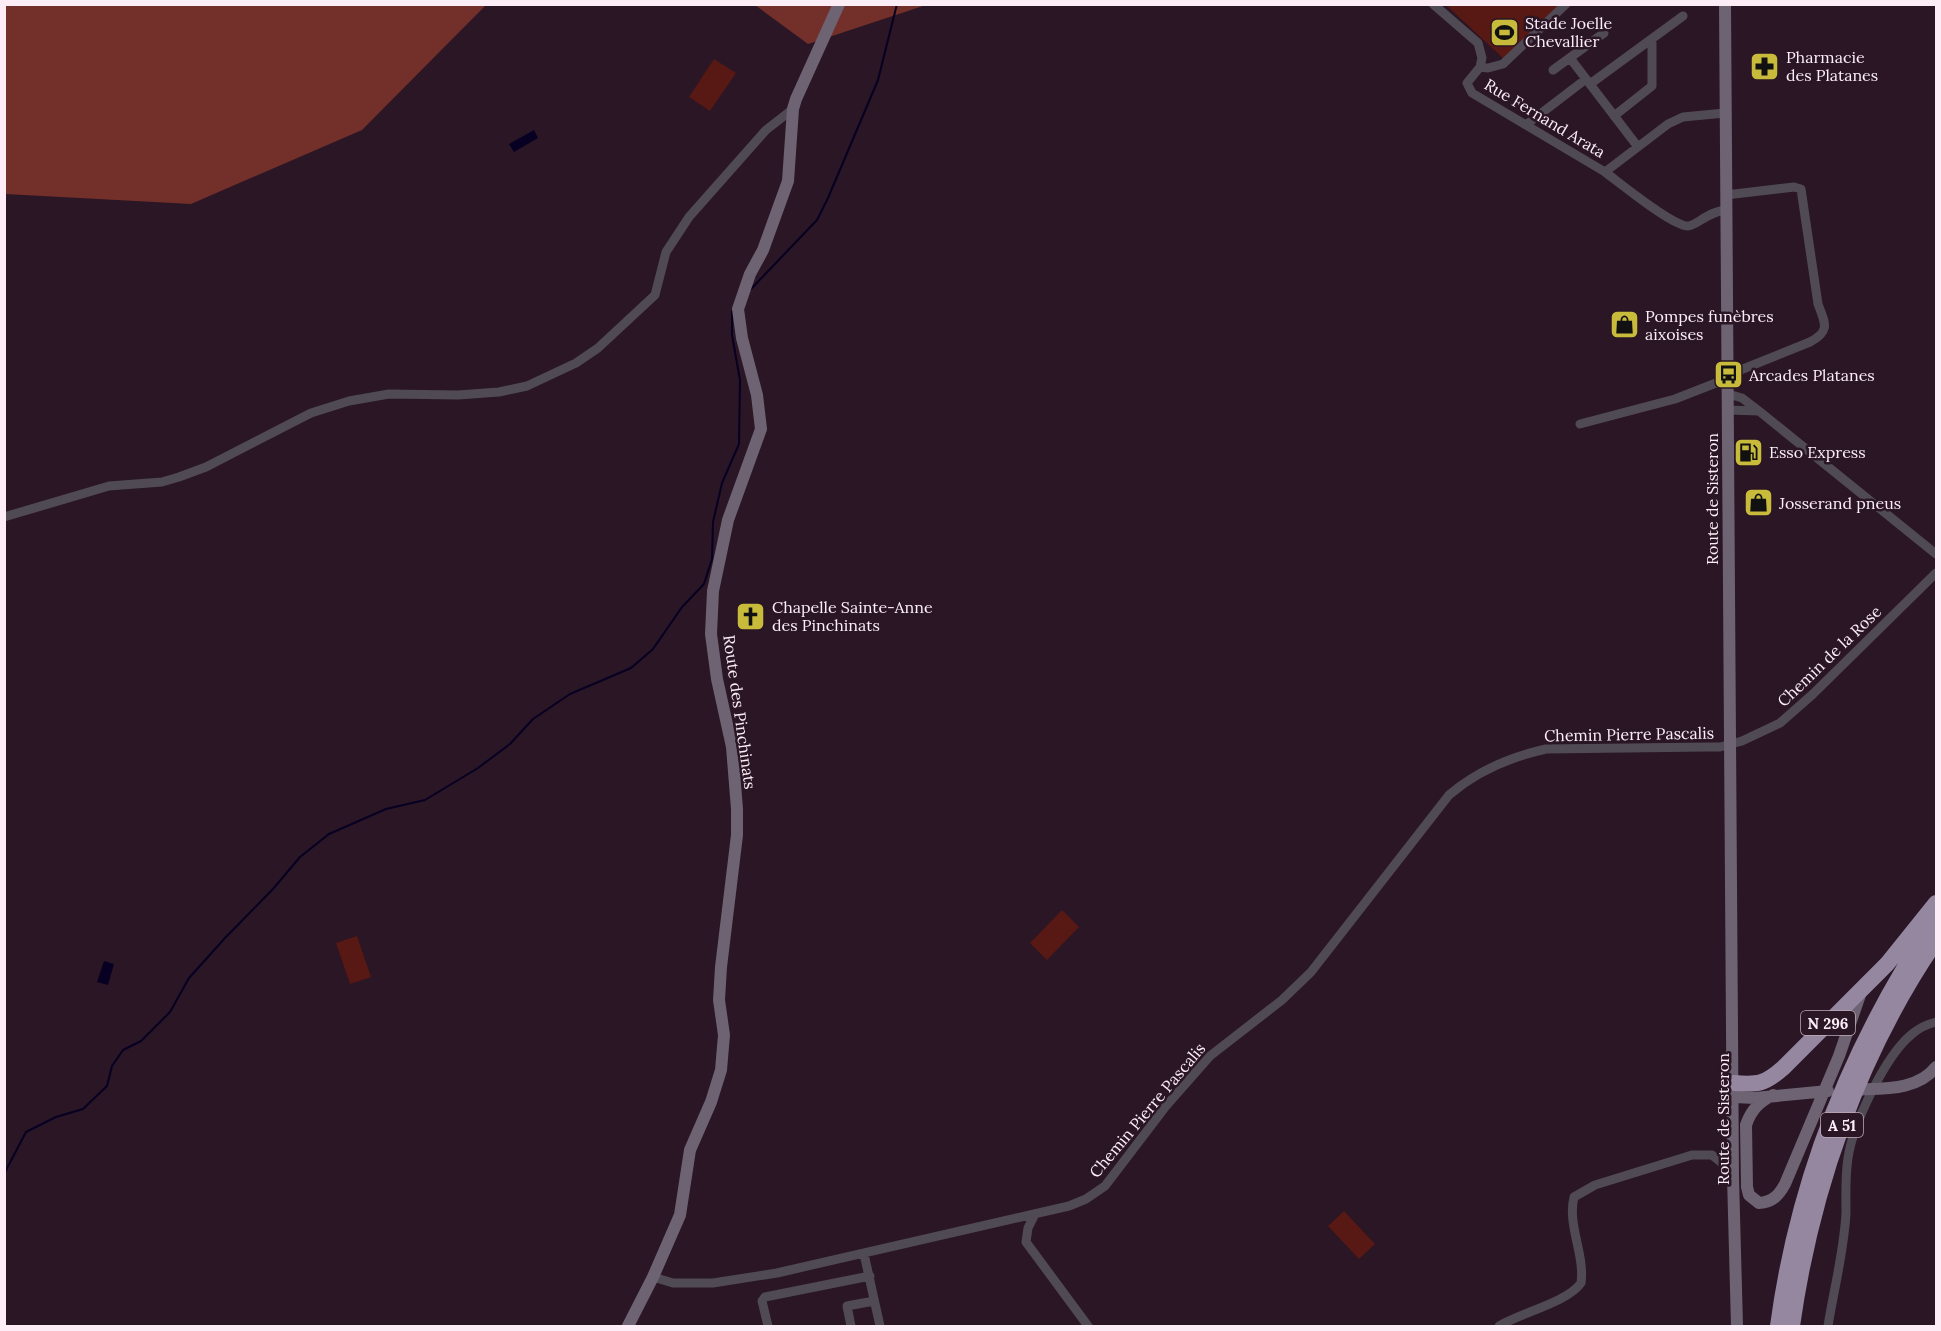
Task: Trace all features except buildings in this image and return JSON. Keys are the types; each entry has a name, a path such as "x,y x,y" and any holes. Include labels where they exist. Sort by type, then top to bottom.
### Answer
{"highway":[{"name":"N 296","path":"1738,1090 1774,1076 1863,988 1910,937 1936,903"},
{"name":"A 51","path":"1778,1326 1795,1235 1830,1117 1848,1074 1872,1028 1910,958 1936,918"},
{"name":"A 51","path":"1792,1326 1798,1285 1812,1222 1844,1119 1886,1027 1936,941"}],"street":[{"name":"Route des Pinchinats","path":"628,1326 654,1277 680,1215 690,1150 711,1102 721,1070 724,1035 719,1000 721,967 737,835 737,808 732,747 717,680 711,634 713,591 728,520 761,429 757,395 742,338 738,309 788,182 793,109 808,70 839,4"},
{"path":"1433,4 1478,43 1482,58 1480,67"},
{"name":"Rue Fernand Arata","path":"1566,4 1503,64 1488,68 1480,67 1467,83 1472,93 1605,172 1668,124 1683,117 1725,113"},
{"name":"Route de Sisteron","path":"1725,4 1734,994 1741,1176 1736,1243"},
{"path":"1526,125 1683,16"},
{"path":"1553,70 1604,33"},
{"path":"1614,116 1652,86 1652,39"},
{"path":"1570,58 1638,147"},
{"path":"4,517 109,486 162,482 179,477 206,467 311,413 350,400 402,393 458,395 500,392 527,386 576,363 598,348 655,296 666,252 684,223 762,135 793,109"},
{"path":"1605,172 1667,217 1684,226 1693,225 1709,213 1726,210"},
{"path":"1580,424 1675,399 1716,383 1728,384 1821,336 1825,331 1825,321 1818,304 1813,256 1801,189 1794,187 1726,195"},
{"path":"1728,384 1742,398 1936,554"},
{"path":"1728,410 1759,411"},
{"name":"Chemin de la Rose","path":"1731,745 1780,723 1814,694 1936,573"},
{"name":"Chemin Pierre Pascalis","path":"654,1277 673,1283 713,1283 777,1273 1069,1206 1086,1199 1105,1186 1197,1069 1233,1036 1289,994 1311,972 1449,795 1469,778 1524,754 1546,749 1731,745"},
{"path":"1773,1095 1755,1107 1746,1125 1747,1186 1749,1195 1759,1203 1768,1203 1775,1198 1785,1184 1839,1056 1863,988"},
{"path":"1828,1326 1846,1215 1848,1157 1858,1123 1871,1093 1905,1041 1920,1029 1936,1022"},
{"path":"1738,1090 1773,1095 1887,1088 1913,1084 1927,1077 1936,1068"},
{"name":"Route de Sisteron","path":"1737,1326 1733,1178 1738,1090"},
{"path":"1498,1326 1569,1294 1581,1283 1581,1265 1572,1208 1574,1197 1595,1185 1692,1155 1712,1155 1723,1164 1733,1178"},
{"path":"1035,1214 1026,1242 1088,1326"},
{"path":"864,1254 880,1326"},
{"path":"768,1326 762,1301 765,1297 870,1276"},
{"path":"851,1326 847,1306 874,1301"}],"shaded area":[{"path":"4,5 486,5 362,130 191,204 5,194"},
{"path":"755,5 926,5 808,44"},
{"name":"Stade Joelle Chevallier","path":"1446,5 1559,5 1504,59"},
{"path":"714,59 736,73 710,111 689,97"},
{"path":"534,130 538,138 514,152 509,144"},
{"path":"1062,910 1079,927 1047,960 1030,943"},
{"path":"357,936 371,977 350,984 336,943"},
{"path":"104,961 114,964 108,985 97,982"},
{"path":"1344,1211 1375,1244 1359,1259 1328,1226"}],"waterway":[{"path":"751,289 817,220 878,80 897,4"},
{"path":"4,1174 26,1132 56,1117 83,1109 107,1086 112,1066 123,1050 141,1041 170,1012 189,978 300,857 329,834 386,809 425,800 478,768 510,744 533,719 570,694 631,668 653,649 682,607 704,584 712,559 713,522 722,483 739,444 740,380 732,335 732,311"}],"place":[{"name":"Stade Joelle Chevallier","path":"1504,32"},
{"name":"Pharmacie des Platanes","path":"1765,66"},
{"name":"Pompes funèbres aixoises","path":"1624,325"},
{"name":"Arcades Platanes","path":"1728,375"},
{"name":"Esso Express","path":"1748,452"},
{"name":"Josserand pneus","path":"1758,503"},
{"name":"Chapelle Sainte-Anne des Pinchinats","path":"751,616"}]}
